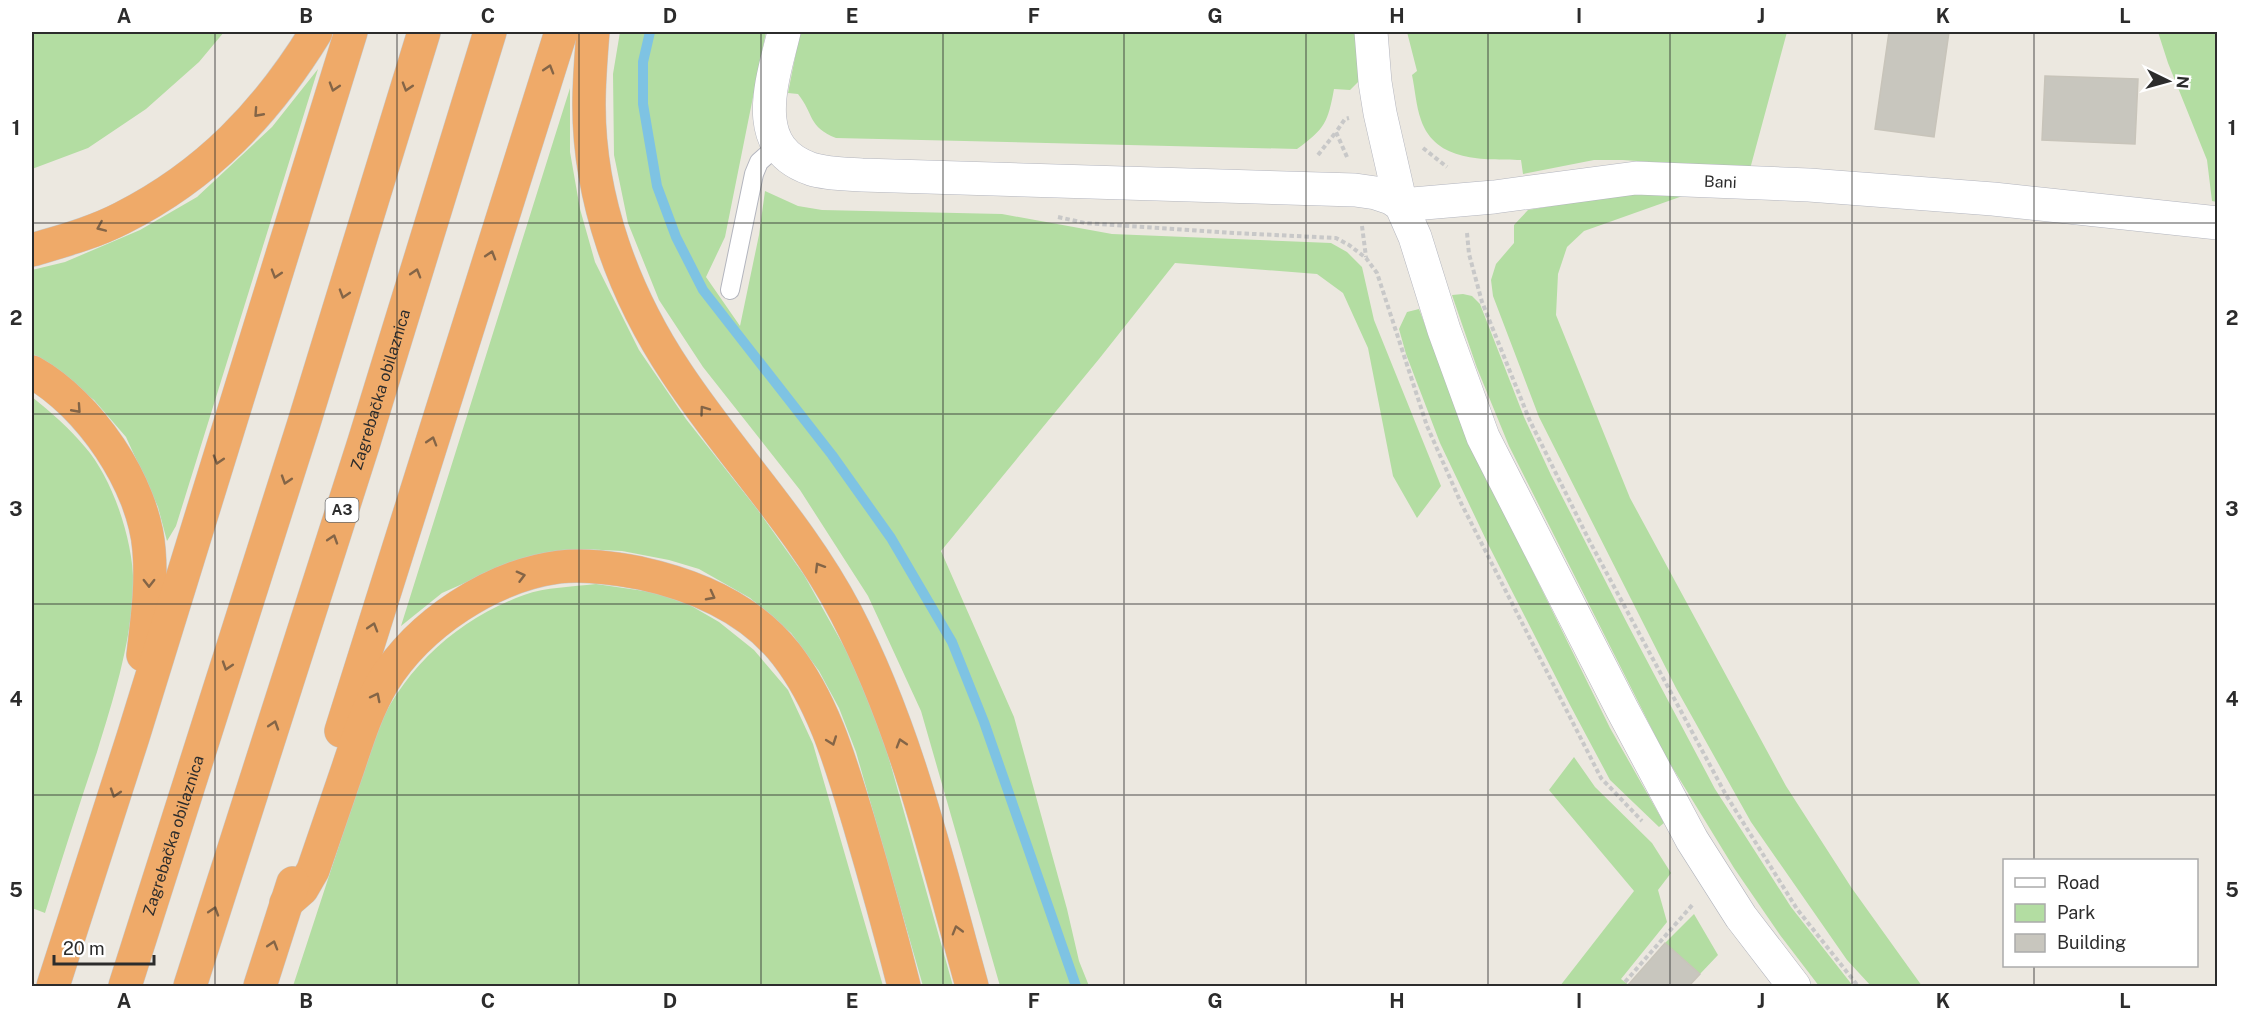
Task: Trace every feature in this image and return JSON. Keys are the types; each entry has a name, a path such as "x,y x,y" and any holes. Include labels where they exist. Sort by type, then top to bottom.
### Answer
{"highway":[{"path":"32,250 80,236 122,218 169,190 213,159 261,112 296,65 316,32"},
{"path":"53,987 133,737 351,32"},
{"name":"Zagrebačka obilaznica","path":"124,987 303,426 424,32"},
{"name":"Zagrebačka obilaznica","path":"190,987 368,430 490,32"},
{"path":"260,987 561,32"},
{"path":"593,32 589,107 593,162 604,219 631,293 675,371 805,544 846,613 893,718 933,844 972,987"},
{"path":"32,372 65,396 98,433 122,468 143,513 149,549 149,590 133,737"},
{"path":"286,903 302,889 313,870 364,720 384,682 403,657 436,622 482,592 516,576 559,567 607,566 648,575 701,591 747,615 785,653 819,708 845,777 886,915 904,987"}],"street":[{"path":"784,32 768,108 771,129 777,146 785,155 796,162 824,172 1355,190 1391,198 1401,205"},
{"path":"1371,32 1380,113 1401,205 1415,237 1444,330 1483,437 1622,709 1692,840 1741,916 1794,987"},
{"name":"Bani","path":"1401,205 1494,197 1636,178 1809,185 1993,199 2217,223"}],"lane":[{"path":"730,290 754,174 759,162 777,146"}],"path":[{"path":"1345,149 1336,132 1345,119 1357,116"},
{"path":"1420,144 1455,174"},
{"path":"1363,231 1366,258"},
{"path":"1234,233 1336,238 1366,258 1377,273 1427,426 1461,503 1601,778 1647,827"},
{"path":"1469,254 1482,302 1530,421 1590,542 1726,795 1797,909 1858,987"},
{"path":"1625,982 1698,898"}],"green space":[{"path":"32,32 224,32 199,62 146,109 88,148 32,169"},
{"path":"620,32 766,32 725,237 706,277 740,326 759,235 765,191 798,206 822,210 1002,214 1112,234 1331,243 1347,252 1362,267 1374,320 1441,486 1417,518 1393,476 1368,348 1343,293 1317,274 1175,263 941,551 1014,717 1079,961 1089,986 1000,986 921,711 868,596 800,490 703,367 659,300 628,223 614,155 613,74"},
{"path":"800,32 1356,32 1360,80 1350,90 1334,89 1324,124 1314,136 1297,149 836,138 816,125 798,94 788,93"},
{"path":"1407,32 1787,32 1750,169 1594,160 1523,174 1521,160 1463,156 1449,151 1428,134 1418,109 1412,75 1417,71"},
{"path":"2158,32 2217,32 2217,202 2212,201 2207,160"},
{"path":"318,69 176,526 167,541 158,507 126,437 94,400 32,353 32,270 65,262 140,230 197,197 272,127"},
{"path":"570,88 570,152 580,209 595,262 639,350 686,419 757,509 804,575 856,668 884,741 953,986 923,986 856,752 839,708 819,671 791,633 750,598 699,569 669,560 622,551 583,549 520,560 485,574 442,593 401,626"},
{"path":"1641,191 1691,193 1584,231 1567,247 1558,274 1556,315 1630,498 1786,786 1851,887 1922,986 1871,986 1847,960 1751,822 1676,688 1539,417 1493,296 1491,280 1496,264 1514,243 1514,225 1528,210"},
{"path":"1452,295 1472,296 1480,304 1524,417 1551,475 1715,789 1791,907 1853,986 1819,986 1780,935 1734,868 1666,757 1509,446 1477,368"},
{"path":"1419,309 1467,438 1610,728 1664,823 1659,827 1610,780 1489,546 1440,443 1406,354 1399,329 1407,312"},
{"path":"32,397 79,440 96,461 121,515 127,535 133,574 131,613 120,673 45,913 32,908"},
{"path":"596,584 658,593 688,604 719,622 754,650 788,690 813,744 883,986 293,986 369,749 385,714 399,691 433,651 475,618 524,595 541,590"},
{"path":"1574,757 1595,787 1652,843 1671,873 1658,890 1667,922 1621,979 1630,986 1560,986 1634,891 1549,790"},
{"path":"1694,914 1718,955 1700,974 1665,943"}],"building":[{"path":"1889,32 1949,32 1934,137 1875,129"},
{"path":"2045,76 2138,79 2135,144 2042,140"},
{"path":"1665,943 1700,974 1689,986 1628,985"}],"waterway":[{"path":"650,32 643,62 643,104 657,186 676,237 703,290 832,455 891,538 952,642 984,722 1076,986"}]}
